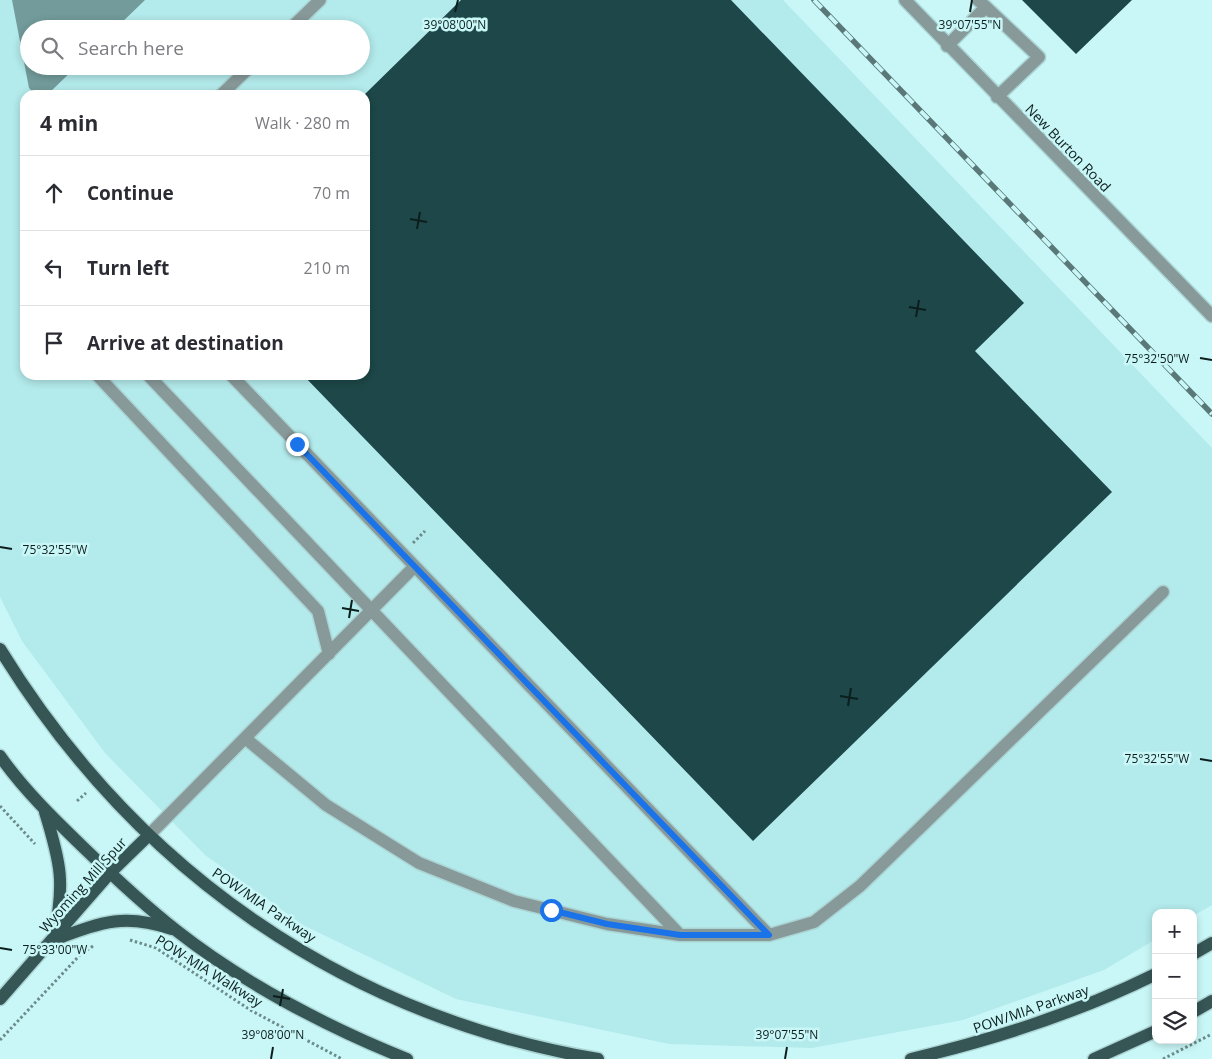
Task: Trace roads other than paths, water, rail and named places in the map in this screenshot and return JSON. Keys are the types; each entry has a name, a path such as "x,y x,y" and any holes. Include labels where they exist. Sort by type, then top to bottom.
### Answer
{"main road":[{"name":"POW/MIA Parkway","path":"0,649 39,710 72,752 148,836 225,900 262,926 318,960 370,988 426,1012 478,1030 598,1059"},
{"path":"0,756 44,809 110,873 177,931 296,1007 358,1040 407,1059"},
{"path":"44,809 61,868 62,888 54,940 101,924 125,920 141,920 177,931"},
{"name":"Wyoming Mill Spur","path":"0,999 54,940 110,873 148,836"},
{"path":"1197,952 1212,943"},
{"name":"POW/MIA Parkway","path":"911,1059 963,1047 1062,1016 1112,996 1152,976"},
{"path":"1197,1010 1212,1001"},
{"path":"1094,1059 1152,1033"}],"street":[{"path":"299,20 320,0"},
{"name":"New Burton Road","path":"905,0 947,46 1212,316"},
{"path":"947,46 982,4 1039,57 997,97"},
{"path":"227,90 242,75"},
{"path":"102,380 318,610 329,654"},
{"path":"153,380 680,935"},
{"path":"236,380 769,935"},
{"path":"148,836 414,567"},
{"path":"245,738 326,805 419,863 514,901 607,924 680,935 769,935 814,922 860,886 1162,592"}],"railway":[{"path":"814,0 1212,414"}]}
